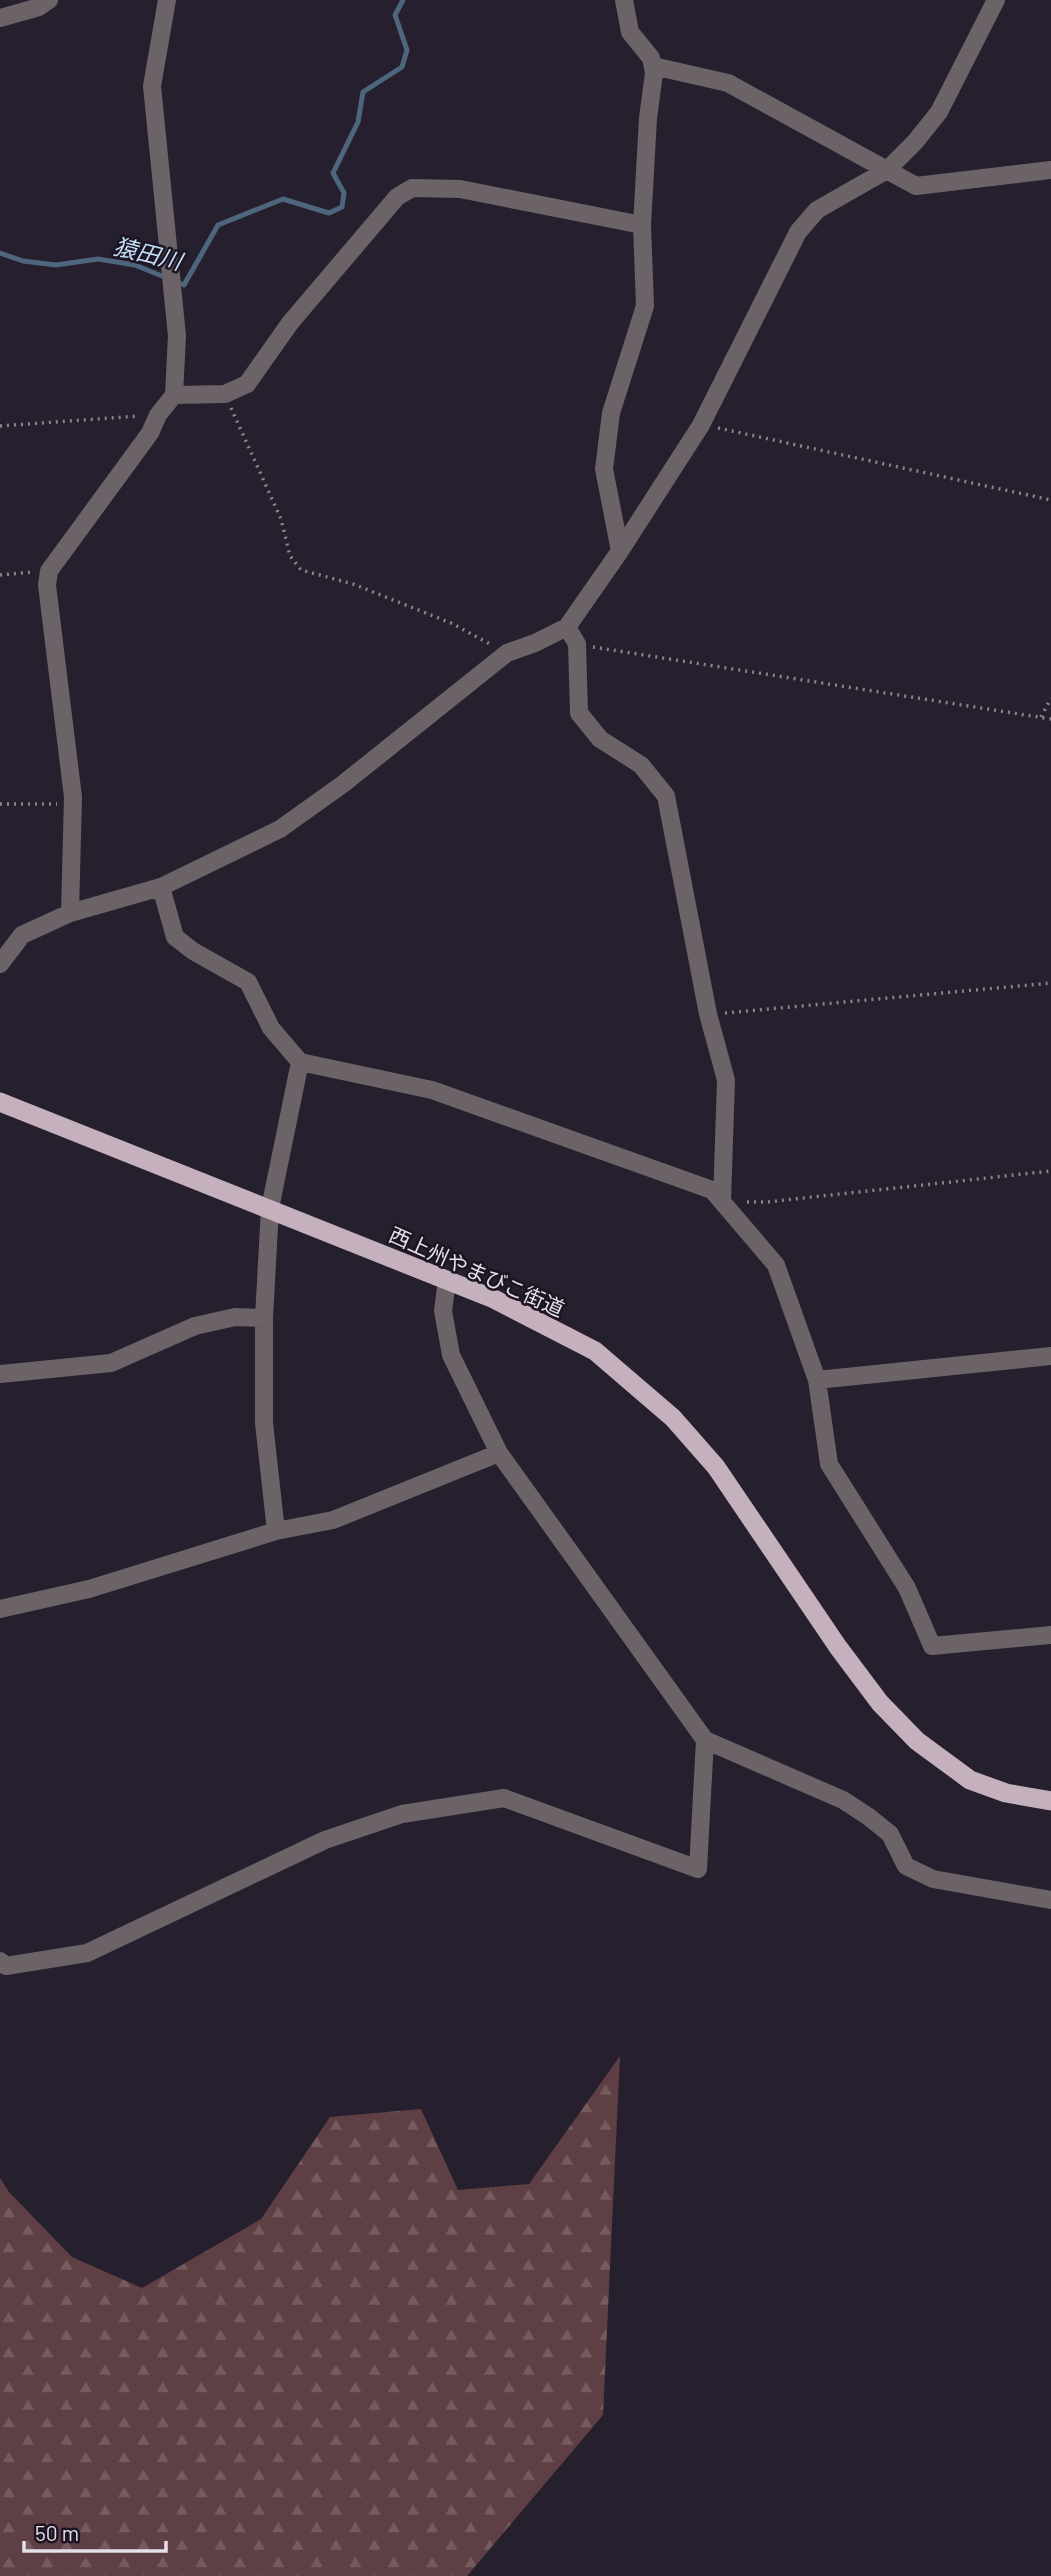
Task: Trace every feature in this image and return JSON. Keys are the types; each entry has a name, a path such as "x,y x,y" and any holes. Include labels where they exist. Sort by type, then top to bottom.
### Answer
{"highway":[{"name":"西上州やまびこ街道","path":"0,1102 494,1299 595,1351 673,1418 716,1467 838,1647 880,1703 917,1741 970,1780 1006,1793 1051,1801"}],"street":[{"path":"0,18 39,7 49,0"},
{"path":"69,913 73,804 47,585 49,571 150,433 174,395 177,337 175,296 152,86 167,0"},
{"path":"620,551 604,469 611,413 645,306 642,225 648,118 654,73 651,58 630,32 624,0"},
{"path":"0,964 22,935 69,913 161,887 280,829 343,784 507,653 567,627 620,551 701,425 798,232 817,210 887,170 915,142 939,112 996,0"},
{"path":"653,66 728,83 916,186 1051,170"},
{"path":"174,395 225,394 247,384 290,323 397,197 412,188 460,189 642,225"},
{"path":"567,627 577,644 579,713 600,739 641,765 666,796 708,1014 726,1080 722,1201"},
{"path":"161,887 175,937 193,951 248,982 271,1028 300,1062 432,1090 712,1190 776,1265 817,1380 829,1464 907,1588 932,1646 1051,1635"},
{"path":"276,1531 264,1423 264,1318 270,1208 300,1062"},
{"path":"447,1280 443,1311 451,1355 499,1454 705,1740 844,1800 890,1834 906,1866 933,1879 1051,1900"},
{"path":"0,1374 111,1363 195,1326 235,1317 264,1318"},
{"path":"817,1380 1051,1356"},
{"path":"0,1609 89,1589 276,1531 333,1520 499,1454"},
{"path":"0,1961 6,1966 87,1953 325,1840 402,1814 504,1798 698,1869 705,1740"}],"path":[{"path":"225,394 281,519 289,556 301,570 353,584 451,623 507,653"},
{"path":"0,426 159,415"},
{"path":"701,425 1051,500"},
{"path":"0,575 49,571"},
{"path":"577,644 1051,719"},
{"path":"1041,717 1051,698"},
{"path":"0,804 73,804"},
{"path":"708,1014 1051,983"},
{"path":"722,1201 767,1202 1051,1171"}],"green space":[{"path":"620,2056 603,2415 467,2576 0,2576 0,2178 9,2192 72,2257 142,2288 261,2219 330,2117 421,2109 458,2190 529,2184"}],"waterway":[{"name":"猿田川","path":"176,282 184,285 218,225 283,199 329,213 342,207 344,193 333,173 358,122 363,92 402,67 407,50 395,15 403,0"},
{"name":"猿田川","path":"0,253 23,261 56,265 98,259 135,265 167,278"}]}
